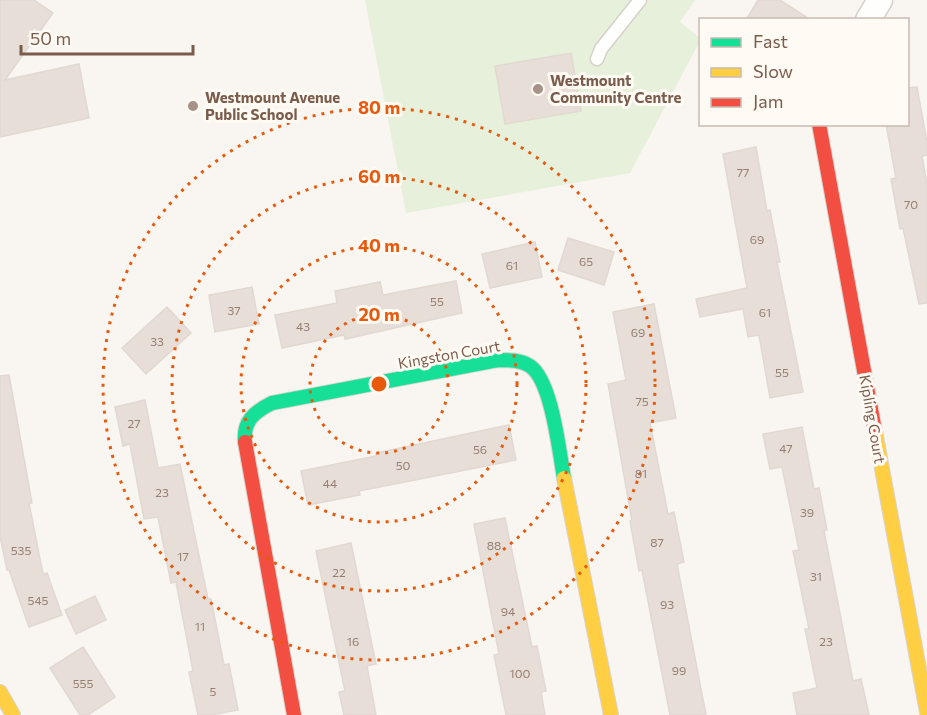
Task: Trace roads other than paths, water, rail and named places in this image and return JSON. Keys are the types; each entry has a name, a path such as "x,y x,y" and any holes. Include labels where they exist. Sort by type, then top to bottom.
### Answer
{"street":[{"path":"869,18 880,0"},
{"name":"Kipling Court","path":"819,126 927,712"},
{"name":"Kingston Court","path":"294,715 246,456 243,435 246,423 255,411 272,403 498,360 518,360 537,370 547,390 611,715"},
{"path":"0,692 13,715"}],"lane":[{"path":"597,59 601,49 640,0"}],"place":[{"name":"Westmount Community Centre","path":"538,89"},
{"name":"Westmount Avenue Public School","path":"193,106"}]}
